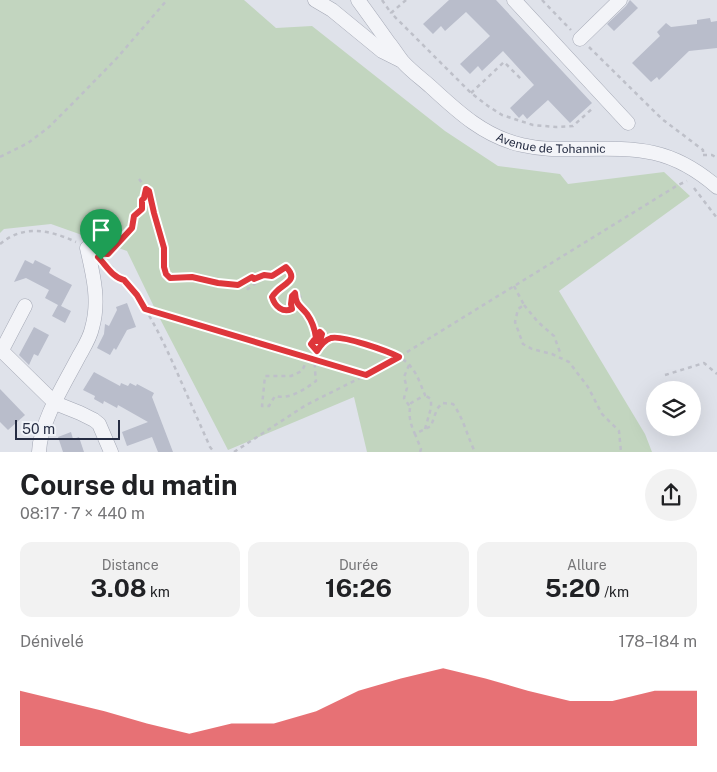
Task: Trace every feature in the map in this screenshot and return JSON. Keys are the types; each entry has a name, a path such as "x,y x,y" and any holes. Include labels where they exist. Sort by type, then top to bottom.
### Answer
{"street":[{"name":"Avenue de Tohannic","path":"315,0 332,10 382,51 403,62"},
{"name":"Avenue de Tohannic","path":"358,0 403,62 459,113 491,135 538,148 619,148 645,150 684,163 706,177 717,187"},
{"path":"514,0 628,123"},
{"path":"580,39 620,0"},
{"path":"39,452 41,436 55,403 92,330 96,304 87,248"},
{"path":"25,306 2,350 55,403 80,413 99,424 111,452"}],"path":[{"path":"0,157 28,143 49,127 117,58 167,0"},
{"path":"382,0 391,13 471,93 502,115 533,125 573,126 604,97"},
{"path":"391,13 406,0"},
{"path":"542,0 662,119 703,150 702,156 717,158"},
{"path":"471,93 504,62 522,80"},
{"path":"139,179 149,191 164,248 164,267 166,274 170,278 192,277 238,285 252,277 254,279"},
{"path":"234,452 306,405 399,357 686,180 717,218"},
{"path":"99,256 104,253 108,254 132,228 134,216 142,209 142,200 146,189"},
{"path":"0,244 7,238 37,230 63,236 99,256 124,280 137,295 164,343 210,447 214,452"},
{"path":"254,279 255,285 248,289 245,288 254,279 264,275 272,276 286,267 291,275 289,281 287,285 279,289 272,297 275,304 287,311 285,308 291,304 292,296 295,293"},
{"path":"514,286 524,305 538,322 554,336 561,355"},
{"path":"295,293 298,306 306,313 310,320 315,330 316,338 320,332 322,334 320,341 314,340 311,344 317,351"},
{"path":"293,310 302,300 299,294 295,293"},
{"path":"524,305 518,309 515,322 523,344 569,362 588,387 602,414 619,431 621,452"},
{"path":"145,309 366,375"},
{"path":"308,358 302,371 291,376 265,376 262,406 269,406 275,396 280,397 298,393 316,381 317,351 321,344 331,338 340,338 391,352 411,367 425,396 431,399 431,408 425,429"},
{"path":"665,375 704,363 717,374"},
{"path":"409,365 404,376 407,388 404,398 410,407"},
{"path":"420,452 421,449 416,434 410,423 409,411 411,403 425,396"},
{"path":"416,434 431,426 437,409 442,404 453,404 465,424 469,441 475,452"}],"green space":[{"path":"0,0 244,0 276,28 312,26 445,131 498,166 560,174 568,184 664,172 690,196 559,291 645,434 652,452 367,452 354,397 228,450 127,251 51,224 4,229 0,233"}],"building":[{"path":"449,0 496,0 592,103 570,123 548,100 527,119 523,114 519,118 510,108 534,85 503,51 482,71 478,66 470,74 460,64 490,36 466,12 445,31 441,26 433,34 423,24"},
{"path":"630,0 638,8 614,31 607,24"},
{"path":"710,18 711,22 717,21 717,48 689,51 659,80 657,77 651,82 632,63 660,36 657,32 666,23 671,27 697,24 697,20"},
{"path":"25,260 33,264 35,260 51,268 49,273 72,285 61,306 71,311 65,323 52,316 58,305 45,298 49,290 26,278 14,282"},
{"path":"127,303 136,327 127,330 116,350 114,348 110,355 97,348 104,334 105,324 109,326 117,310 116,307"},
{"path":"34,327 49,335 38,356 34,354 29,365 19,355"},
{"path":"94,372 120,386 121,383 128,386 130,383 136,386 137,384 154,393 152,397 173,452 158,452 152,437 127,446 122,432 148,422 118,405 117,408 104,401 103,404 94,399 95,396 83,390"},
{"path":"0,389 25,415 8,430 0,422"},
{"path":"71,432 73,439 79,437 84,452 63,452 58,437"}],"route":[{"path":"146,189 149,191 164,248 164,267 166,274 170,278 192,277 238,285 252,277 254,279 264,275 272,276 286,267 291,275 289,281 287,285 279,289 272,297 273,302 283,310 292,309 292,296 295,293 298,306 306,313 310,320 315,330 316,338 320,332 322,334 320,341 314,340 311,344 317,351 321,344 331,338 340,338 391,352 399,357 366,375 145,309 137,295 124,280 116,276 101,260 98,257 104,253 108,254 113,250 132,228 134,216 142,209 142,200 146,189"}]}
